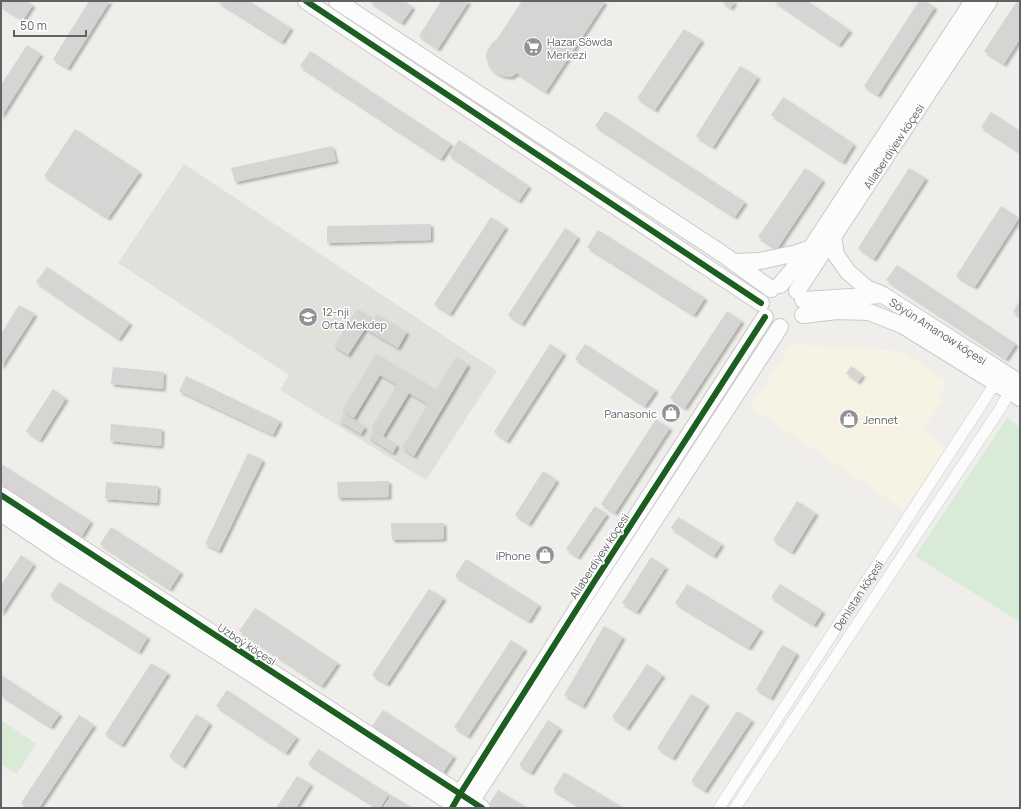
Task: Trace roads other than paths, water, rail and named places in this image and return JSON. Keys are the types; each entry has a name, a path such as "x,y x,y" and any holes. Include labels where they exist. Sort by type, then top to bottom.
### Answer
{"street":[{"path":"306,1 763,310 771,324 780,327 789,327 797,323 801,302 792,288 776,287 734,262 721,252 337,1"},
{"name":"Allaberdiýew köçesi","path":"776,287 811,248 973,1"},
{"name":"Allaberdiýew köçesi","path":"801,302 833,237 989,1"},
{"path":"833,237 836,255 848,272 868,289 883,295"},
{"path":"734,262 760,261 797,254 811,248"},
{"path":"763,310 768,292 776,287"},
{"name":"Söyün Amanow köçesi","path":"801,302 883,295 1017,391"},
{"name":"Söyün Amanow köçesi","path":"801,302 837,311 869,312 902,325 996,382 1017,391"},
{"name":"Allaberdiýew köçesi","path":"464,805 594,582 763,310"},
{"path":"464,805 780,327"},
{"name":"Dehistan köçesi","path":"719,808 996,382"},
{"name":"Dehistan köçesi","path":"735,808 1000,408 1017,391"},
{"name":"Uzboý köçesi","path":"1,495 216,636 464,805"},
{"name":"Uzboý köçesi","path":"1,513 64,555 216,651 464,805"}],"place":[{"name":"Hazar Söwda Merkezi","path":"533,47"},
{"name":"12-nji Orta Mekdep","path":"308,317"},
{"name":"Panasonic","path":"671,413"},
{"name":"Jennet","path":"849,419"},
{"name":"iPhone","path":"545,555"}]}
